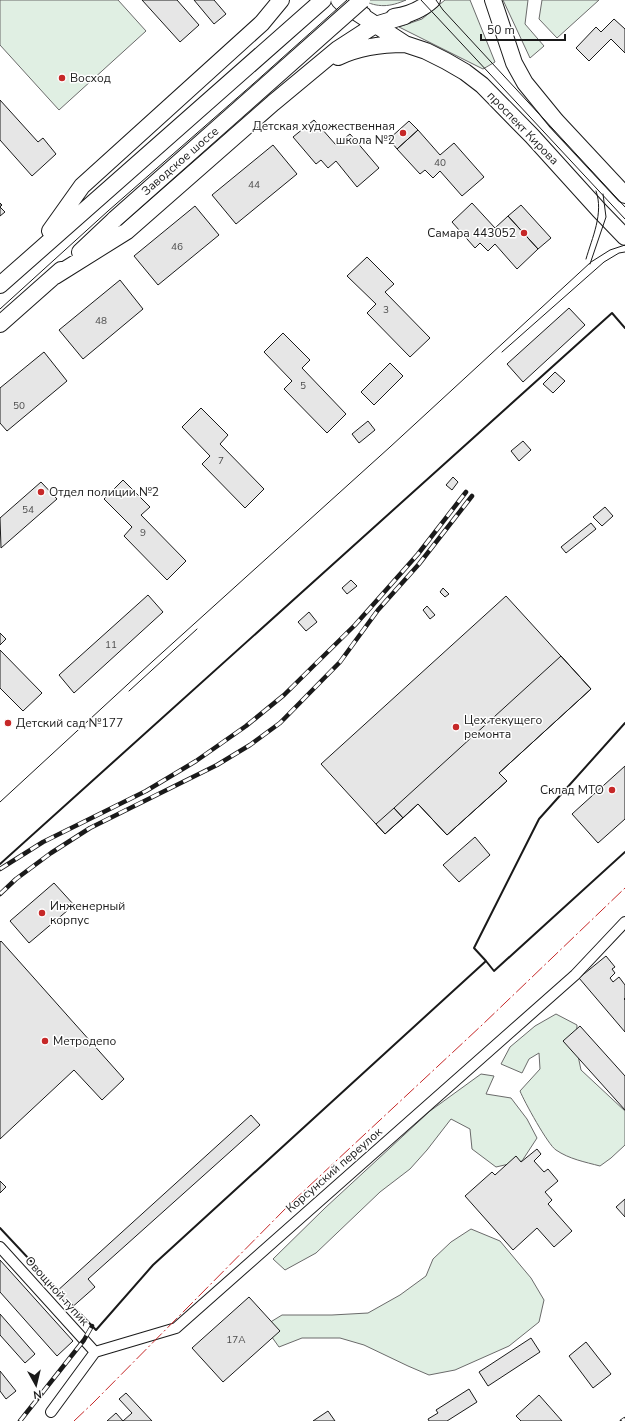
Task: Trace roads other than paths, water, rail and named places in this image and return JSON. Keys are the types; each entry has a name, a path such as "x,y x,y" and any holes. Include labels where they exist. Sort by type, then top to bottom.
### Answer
{"main road":[{"path":"36,252 82,186 262,23 281,0"},
{"path":"0,285 323,0"},
{"path":"339,0 359,6 376,25 405,44"},
{"path":"54,276 128,231 273,103 338,49 376,25 404,16 426,6 432,0"},
{"path":"493,1 514,63 525,83 556,121 625,196"},
{"path":"359,6 366,16 376,18 404,16"},
{"name":"Заводское шоссе","path":"0,324 115,219 359,6"},
{"path":"314,69 348,52 381,44 405,44"},
{"name":"проспект Кирова","path":"405,44 426,51 446,61 465,72 482,85 532,136 625,237"}],"street":[{"name":"Корсунский переулок","path":"95,1352 176,1328 575,975 625,922"},
{"name":"Овощной тупик","path":"0,1247 95,1352"},
{"path":"50,1412 95,1352"}],"tram line":[{"path":"0,309 108,211 347,0"},
{"path":"421,0 625,219"},
{"path":"436,0 443,10 625,207"},
{"path":"586,259 598,217 599,208 596,191"},
{"path":"590,264 606,217 603,194"},
{"path":"0,802 591,262 610,250 625,245"},
{"path":"502,352 604,262 619,253 625,252"},
{"path":"129,691 197,629"}],"railway":[{"path":"0,869 43,842 146,791 196,761 246,726 284,695 355,625 418,554 466,492"},
{"path":"0,894 16,879 51,853 90,828 217,765 250,745 280,723 340,662 378,610 419,564 472,496"},
{"path":"20,1421 84,1340 92,1326"}],"place":[{"name":"Восход","path":"62,78"},
{"name":"Детская художественная школа №2","path":"403,133"},
{"name":"Самара 443052","path":"524,233"},
{"name":"Отдел полиции №2","path":"41,492"},
{"name":"Детский сад №177","path":"8,723"},
{"name":"Цех текущего ремонта","path":"456,727"},
{"name":"Склад МТО","path":"612,790"},
{"name":"Инженерный корпус","path":"42,913"},
{"name":"Метродепо","path":"45,1041"}]}
